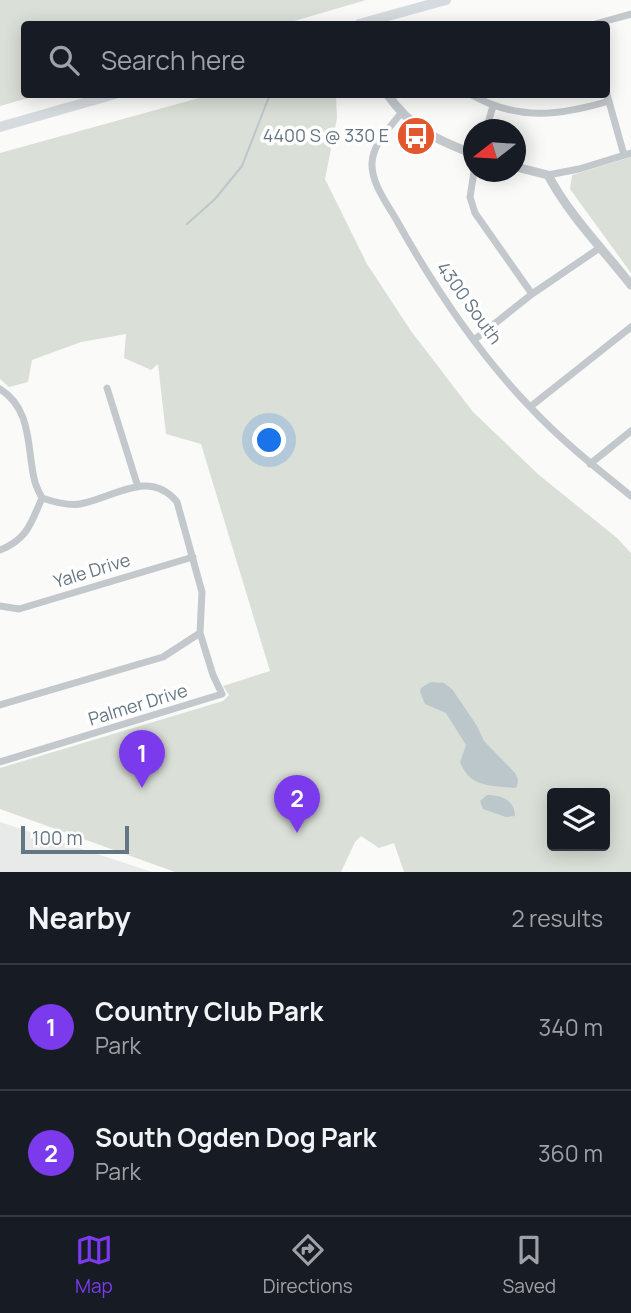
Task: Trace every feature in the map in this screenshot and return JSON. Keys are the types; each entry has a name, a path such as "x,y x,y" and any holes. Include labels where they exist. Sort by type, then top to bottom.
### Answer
{"main road":[{"path":"370,21 446,0"},
{"path":"0,127 101,98"}],"street":[{"path":"606,21 631,14"},
{"path":"390,98 401,113 437,140 463,150"},
{"path":"478,98 493,106 532,114 554,114 610,101"},
{"path":"526,170 548,175 628,154 609,98"},
{"path":"489,119 493,106"},
{"name":"4300 South","path":"401,113 377,145 372,164 378,186 427,275 474,340 530,407 590,464 631,496"},
{"path":"548,175 555,188 631,285"},
{"path":"472,182 470,197 475,213 532,294"},
{"path":"474,340 532,294 601,247"},
{"path":"530,407 631,327"},
{"path":"107,388 138,487"},
{"path":"0,550 21,540 30,527 42,498 34,480 26,424 16,405 3,391"},
{"path":"590,464 631,431"},
{"path":"0,705 163,657 200,633 202,592 177,502 161,488 152,485 138,487 79,505 42,498"},
{"name":"Yale Drive","path":"0,606 19,609 192,557"},
{"name":"Palmer Drive","path":"0,762 222,695 200,633"}],"shaded area":[{"path":"0,0 366,0 294,21 21,21 21,98 28,98 0,106"},
{"path":"199,98 336,98 337,118 325,179 367,264 411,331 473,412 539,475 617,538 631,553 631,872 404,872 394,843 379,848 361,836 355,842 341,872 175,872 0,809 0,768 223,701 229,695 223,686 270,671 201,444 166,434 158,364 151,370 124,358 126,334 81,342 32,360 28,382 9,387 0,379 0,153"},
{"path":"631,157 631,273 570,189 572,175"},
{"path":"431,682 444,683 452,689 484,741 515,773 518,779 517,787 482,784 469,777 460,762 466,745 446,713 425,704 420,692 421,688"},
{"path":"487,795 510,802 515,816 506,817 483,809 480,801"},
{"path":"0,822 152,872 0,872"}],"waterway":[{"path":"187,224 215,199 242,166 268,98"}],"place":[{"name":"4400 S @ 330 E","path":"416,136"},
{"name":"Country Club Park","path":"142,788"},
{"name":"South Ogden Dog Park","path":"297,833"}]}
